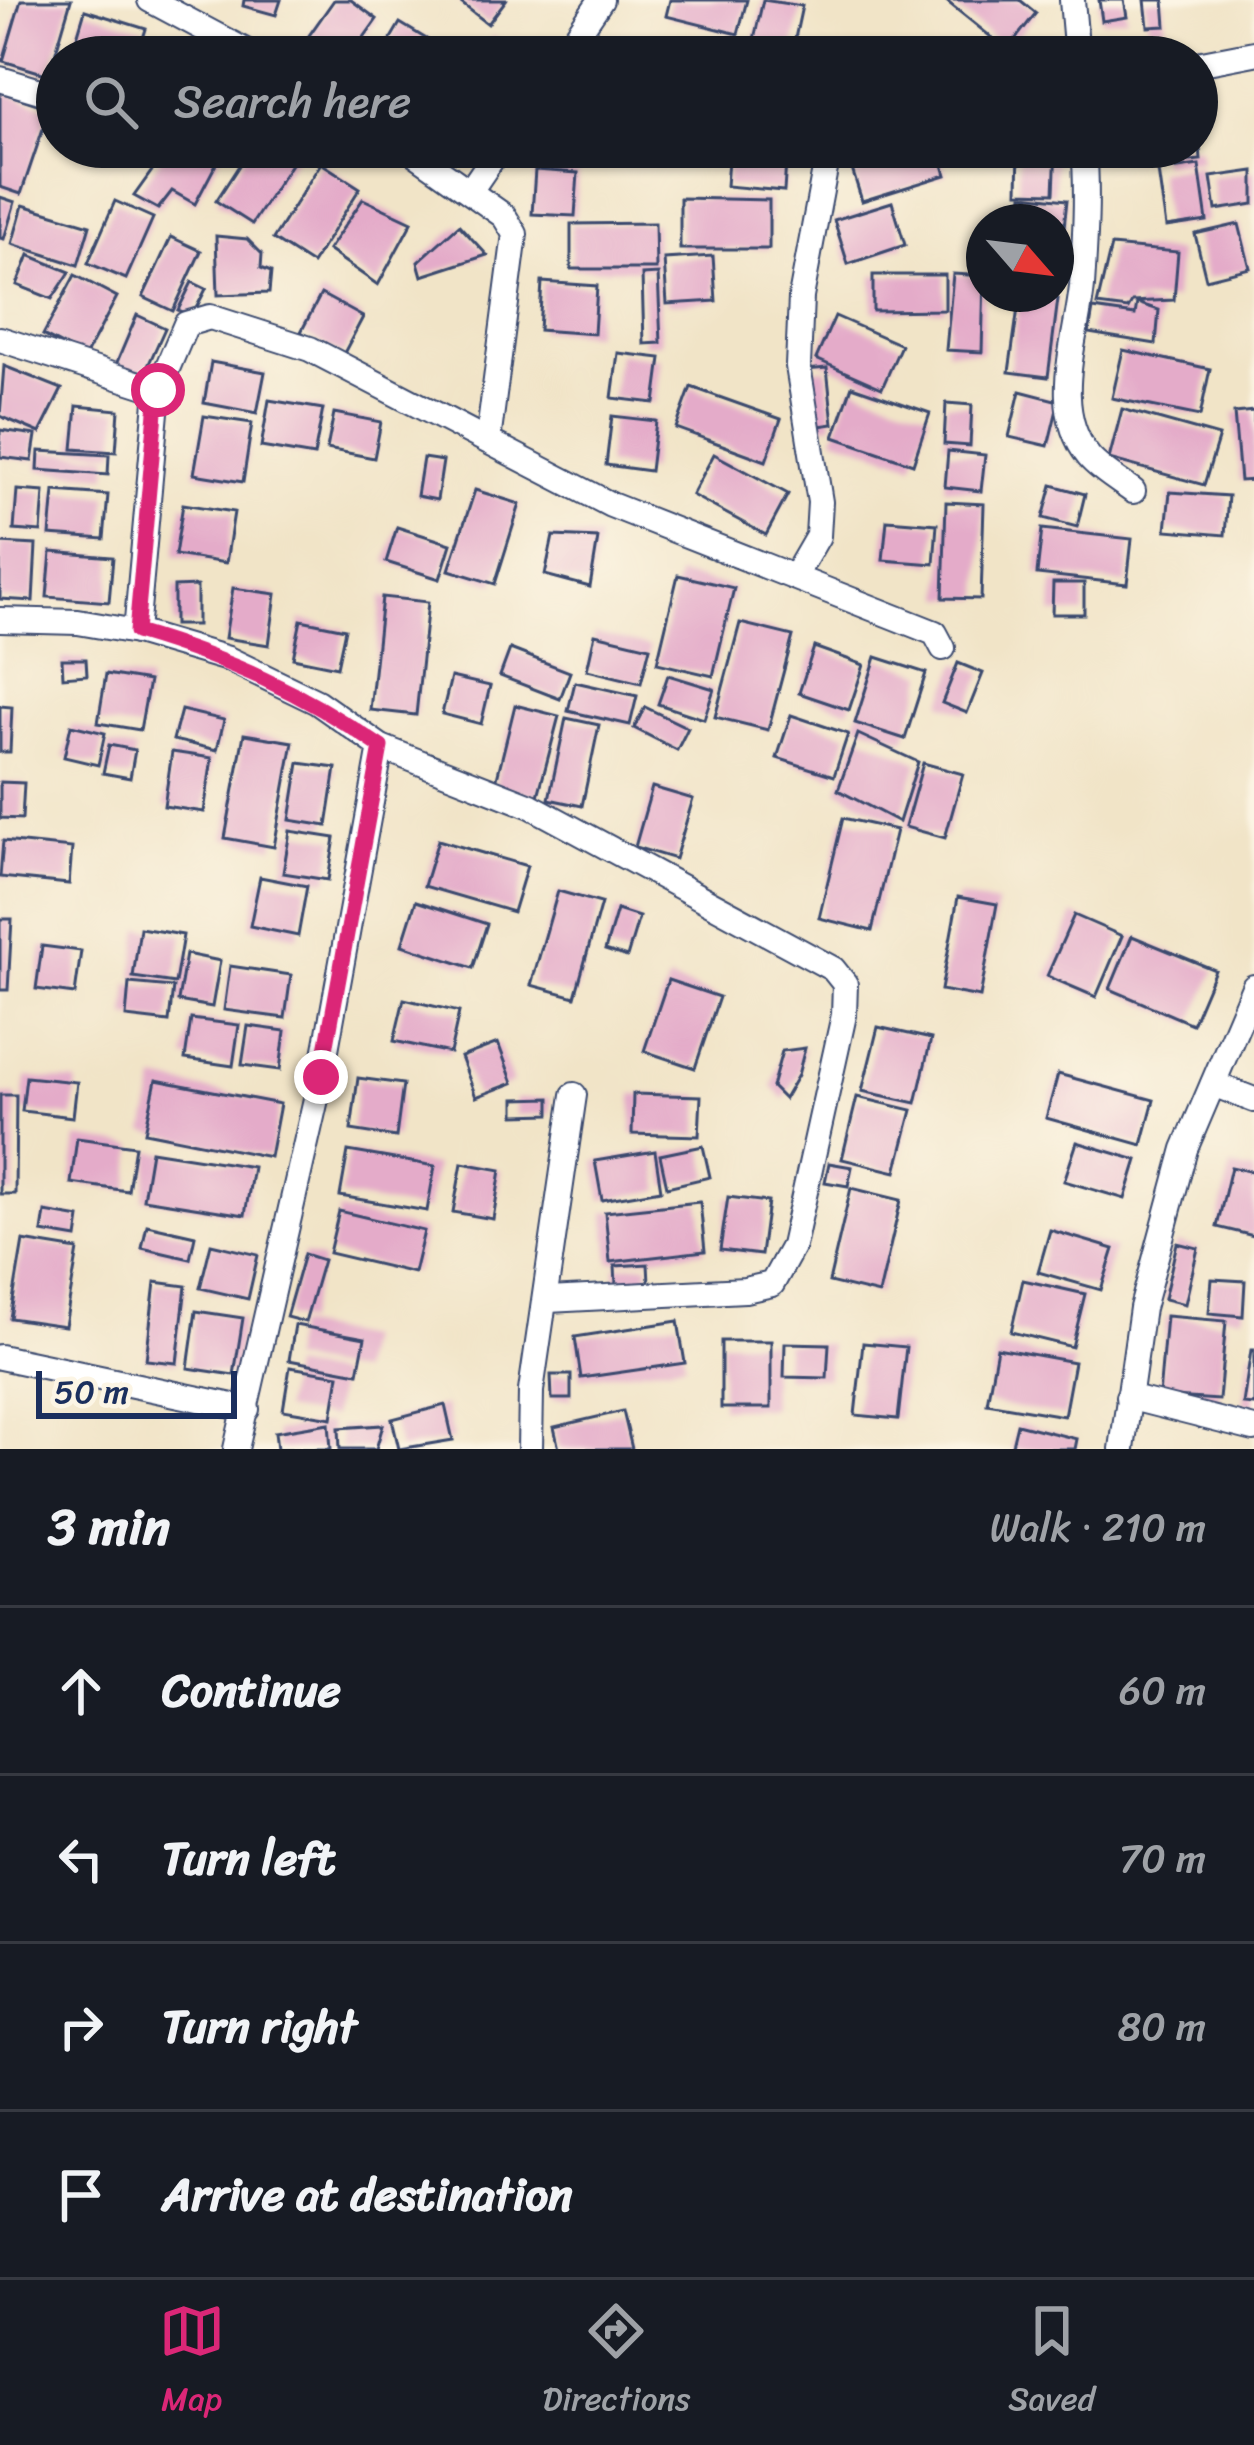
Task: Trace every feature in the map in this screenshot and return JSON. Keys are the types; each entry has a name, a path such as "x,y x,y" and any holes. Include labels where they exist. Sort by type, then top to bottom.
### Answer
{"street":[{"path":"150,0 178,8 223,36"},
{"path":"576,36 601,0"},
{"path":"1072,0 1075,36"},
{"path":"1218,60 1254,53"},
{"path":"0,79 36,90"},
{"path":"437,168 504,216 515,234 488,441"},
{"path":"470,191 486,168"},
{"path":"796,574 818,536 820,502 798,366 802,297 825,168"},
{"path":"1084,168 1081,292 1068,368 1069,396 1074,428 1089,458 1133,491"},
{"path":"136,632 158,390 186,324 210,317 310,349 611,505 796,574 935,634 943,648"},
{"path":"0,339 158,390"},
{"path":"0,620 78,622 136,632 228,659 316,702 381,747 531,806 655,868 833,969 845,984 844,1015 793,1246 772,1284 745,1290 548,1300"},
{"path":"236,1449 321,1077 381,747"},
{"path":"1122,1449 1154,1263 1185,1149 1254,987"},
{"path":"1213,1084 1254,1100"},
{"path":"530,1449 531,1391 548,1300 574,1095"},
{"path":"0,1357 247,1409"},
{"path":"1128,1397 1254,1429"}],"building":[{"path":"21,0 71,0 60,36 36,36 36,71 3,61"},
{"path":"244,0 281,0 276,15 243,6"},
{"path":"334,0 351,0 377,19 365,36 309,36"},
{"path":"457,0 506,0 488,24"},
{"path":"670,0 747,0 738,34 666,16"},
{"path":"763,0 802,6 796,36 755,36"},
{"path":"945,0 1020,0 1036,13 1018,36 990,36"},
{"path":"1099,0 1124,0 1127,17 1102,21"},
{"path":"1145,0 1164,0 1166,26 1148,27"},
{"path":"85,10 146,29 144,36 77,36"},
{"path":"400,23 421,36 392,36"},
{"path":"0,92 36,104 36,150 21,194 0,187"},
{"path":"154,168 214,168 195,204 172,191 158,209 134,196"},
{"path":"237,168 288,168 252,224 216,201"},
{"path":"318,168 329,168 360,188 312,264 273,239"},
{"path":"727,168 786,168 784,191 726,186"},
{"path":"852,168 944,168 946,175 862,201"},
{"path":"1019,168 1055,168 1054,193 1018,192"},
{"path":"1199,168 1207,221 1166,227 1158,171"},
{"path":"535,170 578,173 575,216 532,214"},
{"path":"1254,171 1254,204 1216,210 1211,177"},
{"path":"1023,195 1067,200 1067,204 1022,204"},
{"path":"0,197 15,202 4,239 0,238"},
{"path":"680,198 769,200 769,249 680,249"},
{"path":"363,199 412,222 378,285 328,250"},
{"path":"115,201 153,218 126,279 88,263"},
{"path":"892,202 905,245 848,264 834,220"},
{"path":"23,205 90,225 78,265 12,244"},
{"path":"655,223 656,269 571,269 571,224"},
{"path":"1239,224 1250,268 1206,279 1195,234"},
{"path":"459,225 487,255 422,276 418,262"},
{"path":"216,236 247,239 262,254 261,268 271,272 269,293 218,295"},
{"path":"171,237 201,251 173,311 143,297"},
{"path":"1111,246 1178,252 1174,300 1132,302 1128,309 1097,305"},
{"path":"29,255 70,272 52,299 17,285"},
{"path":"713,256 716,301 667,304 664,259"},
{"path":"658,274 661,343 644,344 642,275"},
{"path":"953,274 966,275 966,312 983,312 982,352 946,350"},
{"path":"75,275 117,297 85,357 43,335"},
{"path":"873,275 945,275 945,310 873,311"},
{"path":"192,282 206,289 192,316 178,310"},
{"path":"542,282 597,286 594,334 539,330"},
{"path":"321,294 363,317 343,355 301,332"},
{"path":"1137,303 1159,310 1156,344 1089,333 1093,309 1135,315"},
{"path":"1017,312 1056,312 1048,377 1009,372"},
{"path":"137,315 165,328 142,379 115,367"},
{"path":"835,316 901,345 882,388 816,359"},
{"path":"1123,350 1210,369 1200,416 1112,398"},
{"path":"618,353 661,358 655,403 612,398"},
{"path":"211,362 265,372 257,413 204,403"},
{"path":"4,366 62,389 40,433 0,416"},
{"path":"827,368 833,424 812,427 806,370"},
{"path":"852,386 930,413 913,464 834,437"},
{"path":"691,387 781,419 766,461 676,428"},
{"path":"1020,391 1059,401 1048,446 1009,437"},
{"path":"269,400 323,409 314,456 261,447"},
{"path":"946,403 972,405 970,446 944,444"},
{"path":"77,406 119,410 116,452 73,449"},
{"path":"1122,409 1219,436 1204,485 1109,459"},
{"path":"1254,411 1254,480 1240,481 1234,413"},
{"path":"334,413 381,422 374,458 327,449"},
{"path":"204,416 252,423 243,482 194,474"},
{"path":"612,416 656,421 650,471 606,465"},
{"path":"0,430 36,435 32,461 0,457"},
{"path":"39,451 109,455 108,475 38,470"},
{"path":"948,451 985,455 981,491 945,487"},
{"path":"714,454 788,494 766,535 692,495"},
{"path":"423,458 443,461 437,500 417,496"},
{"path":"1052,485 1085,494 1077,527 1043,518"},
{"path":"17,490 44,492 41,532 14,530"},
{"path":"475,490 520,504 495,584 449,570"},
{"path":"54,491 108,495 104,539 50,535"},
{"path":"1170,492 1228,496 1225,535 1166,530"},
{"path":"946,502 984,504 981,599 943,598"},
{"path":"183,504 234,512 226,563 175,555"},
{"path":"887,520 937,524 934,564 883,560"},
{"path":"397,527 451,544 440,579 386,562"},
{"path":"1042,529 1132,539 1127,584 1037,574"},
{"path":"553,536 598,538 590,587 545,575"},
{"path":"0,543 36,545 33,601 0,599"},
{"path":"51,552 113,557 109,602 47,597"},
{"path":"678,575 734,588 713,676 657,663"},
{"path":"1053,583 1084,583 1084,614 1052,614"},
{"path":"197,586 197,625 174,625 174,587"},
{"path":"233,588 276,594 269,645 225,638"},
{"path":"382,597 428,602 416,715 370,710"},
{"path":"301,620 345,629 337,667 293,658"},
{"path":"740,623 793,636 768,730 715,717"},
{"path":"595,634 650,647 641,683 587,670"},
{"path":"814,647 864,665 849,710 799,693"},
{"path":"510,649 570,672 560,699 500,676"},
{"path":"876,657 926,673 905,739 855,723"},
{"path":"62,659 86,659 87,675 63,677"},
{"path":"958,663 983,673 967,713 942,703"},
{"path":"106,674 149,681 140,730 98,723"},
{"path":"668,675 714,689 704,719 658,704"},
{"path":"451,677 490,686 481,724 442,714"},
{"path":"575,682 637,696 630,725 568,711"},
{"path":"515,705 559,716 538,796 495,786"},
{"path":"0,706 12,707 10,752 0,752"},
{"path":"645,707 688,728 677,750 634,728"},
{"path":"181,710 224,720 217,750 173,740"},
{"path":"791,715 848,734 834,776 777,758"},
{"path":"566,718 599,725 582,806 549,799"},
{"path":"71,725 105,733 98,765 64,757"},
{"path":"244,734 293,742 274,847 225,838"},
{"path":"858,734 918,762 899,822 838,790"},
{"path":"109,745 135,750 130,778 103,773"},
{"path":"172,752 212,758 204,812 164,806"},
{"path":"299,763 336,768 327,826 290,820"},
{"path":"923,763 963,774 945,838 905,827"},
{"path":"0,782 24,783 22,819 0,818"},
{"path":"652,787 693,799 675,859 635,847"},
{"path":"843,818 896,830 872,931 819,918"},
{"path":"290,831 335,838 328,880 283,873"},
{"path":"438,840 527,866 513,912 424,886"},
{"path":"3,841 72,848 69,884 0,877"},
{"path":"260,877 307,886 298,936 250,926"},
{"path":"558,891 601,903 575,997 531,985"},
{"path":"958,897 997,904 980,997 941,990"},
{"path":"416,901 487,924 473,968 402,945"},
{"path":"617,910 639,917 627,957 605,950"},
{"path":"1074,915 1122,936 1096,997 1047,976"},
{"path":"0,919 12,919 8,990 0,990"},
{"path":"140,928 183,935 175,983 133,977"},
{"path":"1132,936 1215,970 1192,1024 1110,989"},
{"path":"42,946 81,951 75,994 36,989"},
{"path":"186,954 220,961 212,1007 178,1001"},
{"path":"230,966 291,975 285,1018 224,1010"},
{"path":"668,980 719,997 695,1068 644,1051"},
{"path":"129,983 173,987 169,1022 126,1017"},
{"path":"404,999 459,1012 450,1053 394,1041"},
{"path":"191,1019 239,1025 233,1066 185,1059"},
{"path":"248,1026 285,1031 280,1070 242,1065"},
{"path":"878,1027 931,1039 916,1103 862,1091"},
{"path":"498,1043 513,1083 476,1097 461,1057"},
{"path":"805,1048 798,1075 784,1099 772,1087 782,1051"},
{"path":"1058,1074 1154,1100 1142,1145 1046,1118"},
{"path":"26,1077 77,1082 73,1117 22,1111"},
{"path":"358,1078 403,1084 396,1137 351,1130"},
{"path":"156,1080 280,1104 270,1157 145,1132"},
{"path":"633,1094 701,1096 699,1136 632,1134"},
{"path":"0,1095 16,1095 15,1194 0,1194"},
{"path":"857,1097 912,1110 896,1172 842,1159"},
{"path":"550,1098 550,1114 515,1115 515,1099"},
{"path":"77,1138 135,1146 128,1191 71,1183"},
{"path":"1077,1142 1137,1160 1125,1199 1064,1181"},
{"path":"703,1146 710,1177 667,1187 660,1155"},
{"path":"151,1151 253,1167 245,1215 143,1199"},
{"path":"348,1151 435,1166 427,1211 340,1196"},
{"path":"655,1151 661,1190 602,1200 595,1161"},
{"path":"462,1163 501,1170 493,1219 453,1212"},
{"path":"829,1163 852,1167 848,1186 825,1182"},
{"path":"1231,1167 1254,1172 1254,1236 1217,1227"},
{"path":"851,1188 901,1200 879,1294 829,1282"},
{"path":"728,1197 768,1202 761,1255 720,1250"},
{"path":"700,1202 705,1251 610,1262 605,1212"},
{"path":"339,1211 424,1231 414,1273 329,1253"},
{"path":"45,1212 80,1218 77,1238 42,1232"},
{"path":"147,1225 195,1236 190,1259 142,1248"},
{"path":"1050,1230 1114,1249 1101,1290 1038,1272"},
{"path":"23,1241 78,1250 65,1326 10,1318"},
{"path":"1177,1243 1198,1248 1185,1304 1164,1299"},
{"path":"211,1244 258,1255 248,1299 200,1288"},
{"path":"304,1254 323,1260 305,1322 286,1317"},
{"path":"648,1264 649,1283 616,1285 615,1266"},
{"path":"1212,1279 1245,1281 1243,1316 1209,1313"},
{"path":"1023,1280 1085,1294 1072,1347 1011,1332"},
{"path":"155,1282 186,1286 177,1363 146,1360"},
{"path":"196,1311 243,1318 234,1375 188,1368"},
{"path":"1166,1316 1226,1321 1219,1400 1159,1396"},
{"path":"678,1321 685,1363 581,1378 575,1337"},
{"path":"295,1325 365,1338 358,1373 289,1360"},
{"path":"721,1341 771,1341 771,1408 721,1408"},
{"path":"785,1343 829,1344 827,1378 784,1377"},
{"path":"863,1343 906,1347 898,1419 855,1415"},
{"path":"997,1348 1074,1362 1064,1416 987,1403"},
{"path":"1254,1350 1254,1405 1243,1404"},
{"path":"290,1367 339,1375 332,1418 283,1410"},
{"path":"551,1375 571,1375 571,1399 552,1399"},
{"path":"445,1405 453,1440 399,1449 392,1419"},
{"path":"623,1411 632,1449 559,1449 554,1427"},
{"path":"329,1423 331,1449 277,1449 275,1432"},
{"path":"1017,1424 1077,1439 1075,1449 1011,1449"},
{"path":"383,1425 376,1449 340,1449 339,1428"}],"route":[{"path":"158,390 136,632 228,659 316,702 381,747 321,1077"}]}
